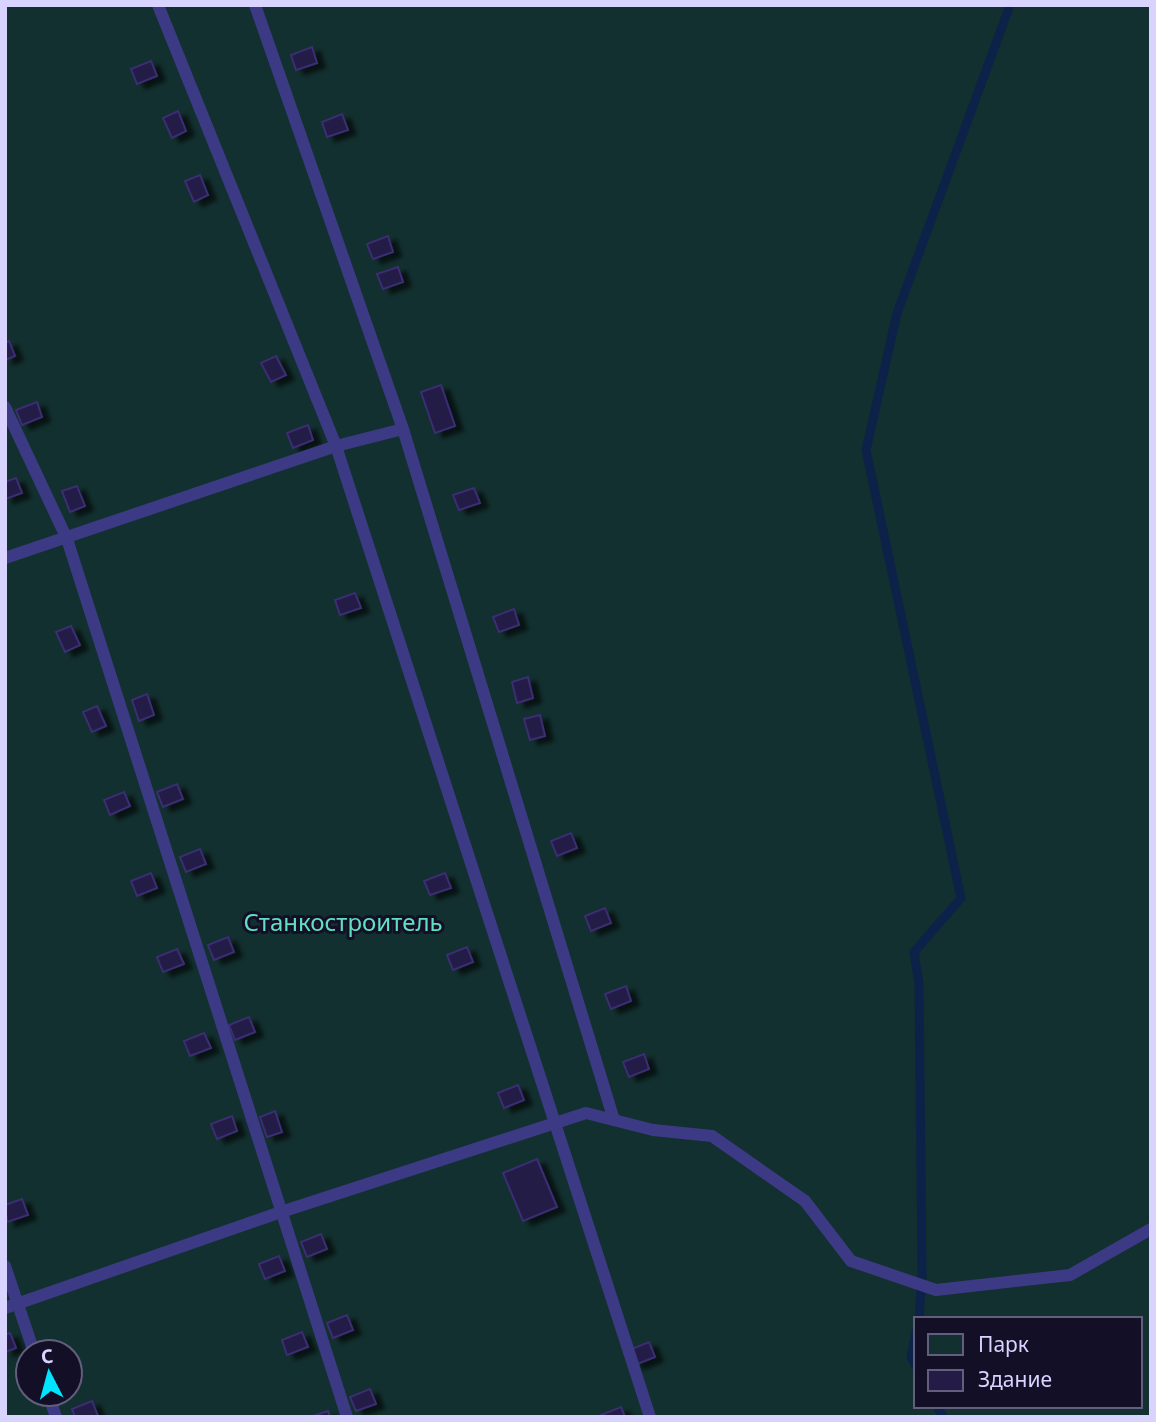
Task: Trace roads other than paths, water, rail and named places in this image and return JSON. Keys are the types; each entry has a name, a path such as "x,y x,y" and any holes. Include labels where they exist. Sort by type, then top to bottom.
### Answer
{"lane":[{"path":"158,5 336,446 650,1417"},
{"path":"256,5 403,429 614,1120"},
{"path":"5,407 67,539 347,1417"},
{"path":"5,558 336,446 403,429"},
{"path":"11,1306 281,1212 586,1113 653,1130 712,1136 805,1201 851,1261 936,1290 1070,1275 1151,1229"},
{"path":"5,1266 11,1306 27,1338"}],"waterway":[{"path":"919,1317 922,1273 919,984 914,952 961,898 866,450 897,313 1010,5"},
{"path":"914,1342 911,1357 914,1362"},
{"path":"938,1408 943,1417"}],"park label":[{"name":"Станкостроитель","path":"343,921"}]}
